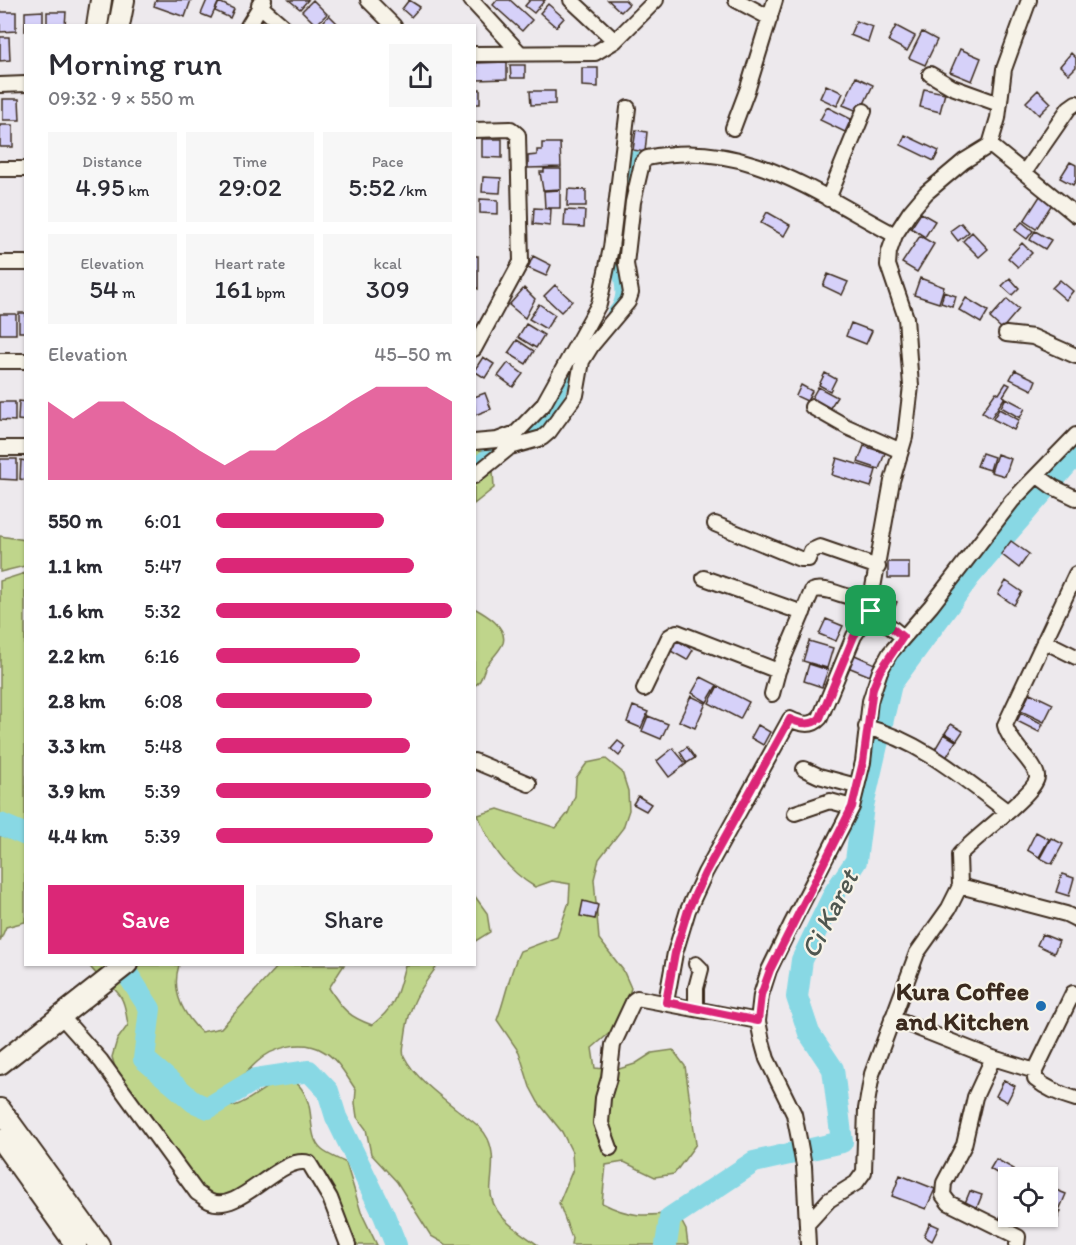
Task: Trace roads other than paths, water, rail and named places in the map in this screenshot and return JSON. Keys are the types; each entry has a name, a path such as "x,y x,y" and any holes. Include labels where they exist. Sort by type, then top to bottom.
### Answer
{"street":[{"path":"97,24 101,0"},
{"path":"119,24 124,0"},
{"path":"368,0 392,24"},
{"path":"471,0 519,52"},
{"path":"571,0 615,41"},
{"path":"476,54 593,53 615,41 656,0"},
{"path":"736,0 770,18"},
{"path":"733,128 775,0"},
{"path":"666,1002 675,953 688,910 785,715 807,723 814,723 820,718 854,636 871,605 892,481 905,437 911,386 906,318 888,265 889,252 895,235 926,193 964,161 990,145 1004,69 1029,0"},
{"path":"249,24 261,2 281,24"},
{"path":"930,74 952,87 999,104"},
{"path":"0,85 24,84"},
{"path":"1024,173 1074,107"},
{"path":"476,442 497,440 516,433 543,405 599,304 611,248 628,108"},
{"path":"828,199 864,111"},
{"path":"476,130 511,129 518,135 520,262 476,345"},
{"path":"990,145 1076,215"},
{"path":"476,474 510,447 542,438 549,432 576,395 582,361 628,302 631,293 626,264 633,202 644,160 686,153 743,160 792,179 895,235"},
{"path":"0,169 24,170"},
{"path":"0,263 24,263"},
{"path":"1006,334 1038,338 1076,356"},
{"path":"0,361 24,361"},
{"path":"812,407 847,427 901,451"},
{"path":"808,1245 804,1166 799,1139 794,1114 767,1059 758,1021 761,995 770,970 852,807 872,728 872,694 880,671 903,637 931,606 1012,501 1046,482 1076,435"},
{"path":"0,448 24,448"},
{"path":"1046,482 1076,498"},
{"path":"715,524 800,559 808,559 811,551 820,548 878,567"},
{"path":"808,1223 829,1200 856,1183 864,1172 868,1093 882,1041 917,952 949,908 960,886 959,855 1008,812 1036,779 1035,771 1010,737 1005,724 1076,574"},
{"path":"704,578 802,613"},
{"path":"772,694 778,671 809,596 817,589 871,605 903,637"},
{"path":"644,689 669,637 677,632 778,671"},
{"path":"1044,641 1076,657"},
{"path":"872,728 892,734 937,758 1008,812"},
{"path":"476,762 529,784"},
{"path":"804,769 819,776 856,786"},
{"path":"795,813 830,801 852,807"},
{"path":"960,886 1066,914 1076,919"},
{"path":"696,964 701,969 696,988 696,1009"},
{"path":"0,1064 61,1016 113,968"},
{"path":"0,1047 113,968"},
{"path":"1073,993 1035,1071 1035,1079 1060,1094 1076,1099"},
{"path":"610,1148 602,1131 601,1114 613,1045 621,1024 637,998 758,1021"},
{"path":"61,1016 101,1061 197,1193 210,1202 220,1203 242,1195 297,1163 309,1163 330,1198 348,1245"},
{"path":"892,1018 993,1058 1035,1071"},
{"path":"993,1058 975,1097 964,1145 944,1183 943,1195 949,1203 1017,1237 1017,1245"},
{"path":"0,1109 99,1245"},
{"path":"0,1139 76,1245"}],"waterway":[{"path":"632,182 635,158"},
{"path":"614,313 619,307 622,293 619,257 624,228"},
{"path":"476,464 499,446 529,431 546,415 581,350"},
{"name":"Ci Karet","path":"666,1245 670,1218 754,1162 842,1142 833,1069 809,1033 797,997 802,960 835,892 856,861 863,806 891,684 970,576 1076,454"},
{"path":"0,824 24,834"},
{"path":"122,966 150,1009 144,1059 194,1102 208,1108 256,1079 309,1071 328,1091 336,1117 384,1215 396,1245"}],"place":[{"name":"Kura Coffee and Kitchen","path":"1041,1006"}]}
